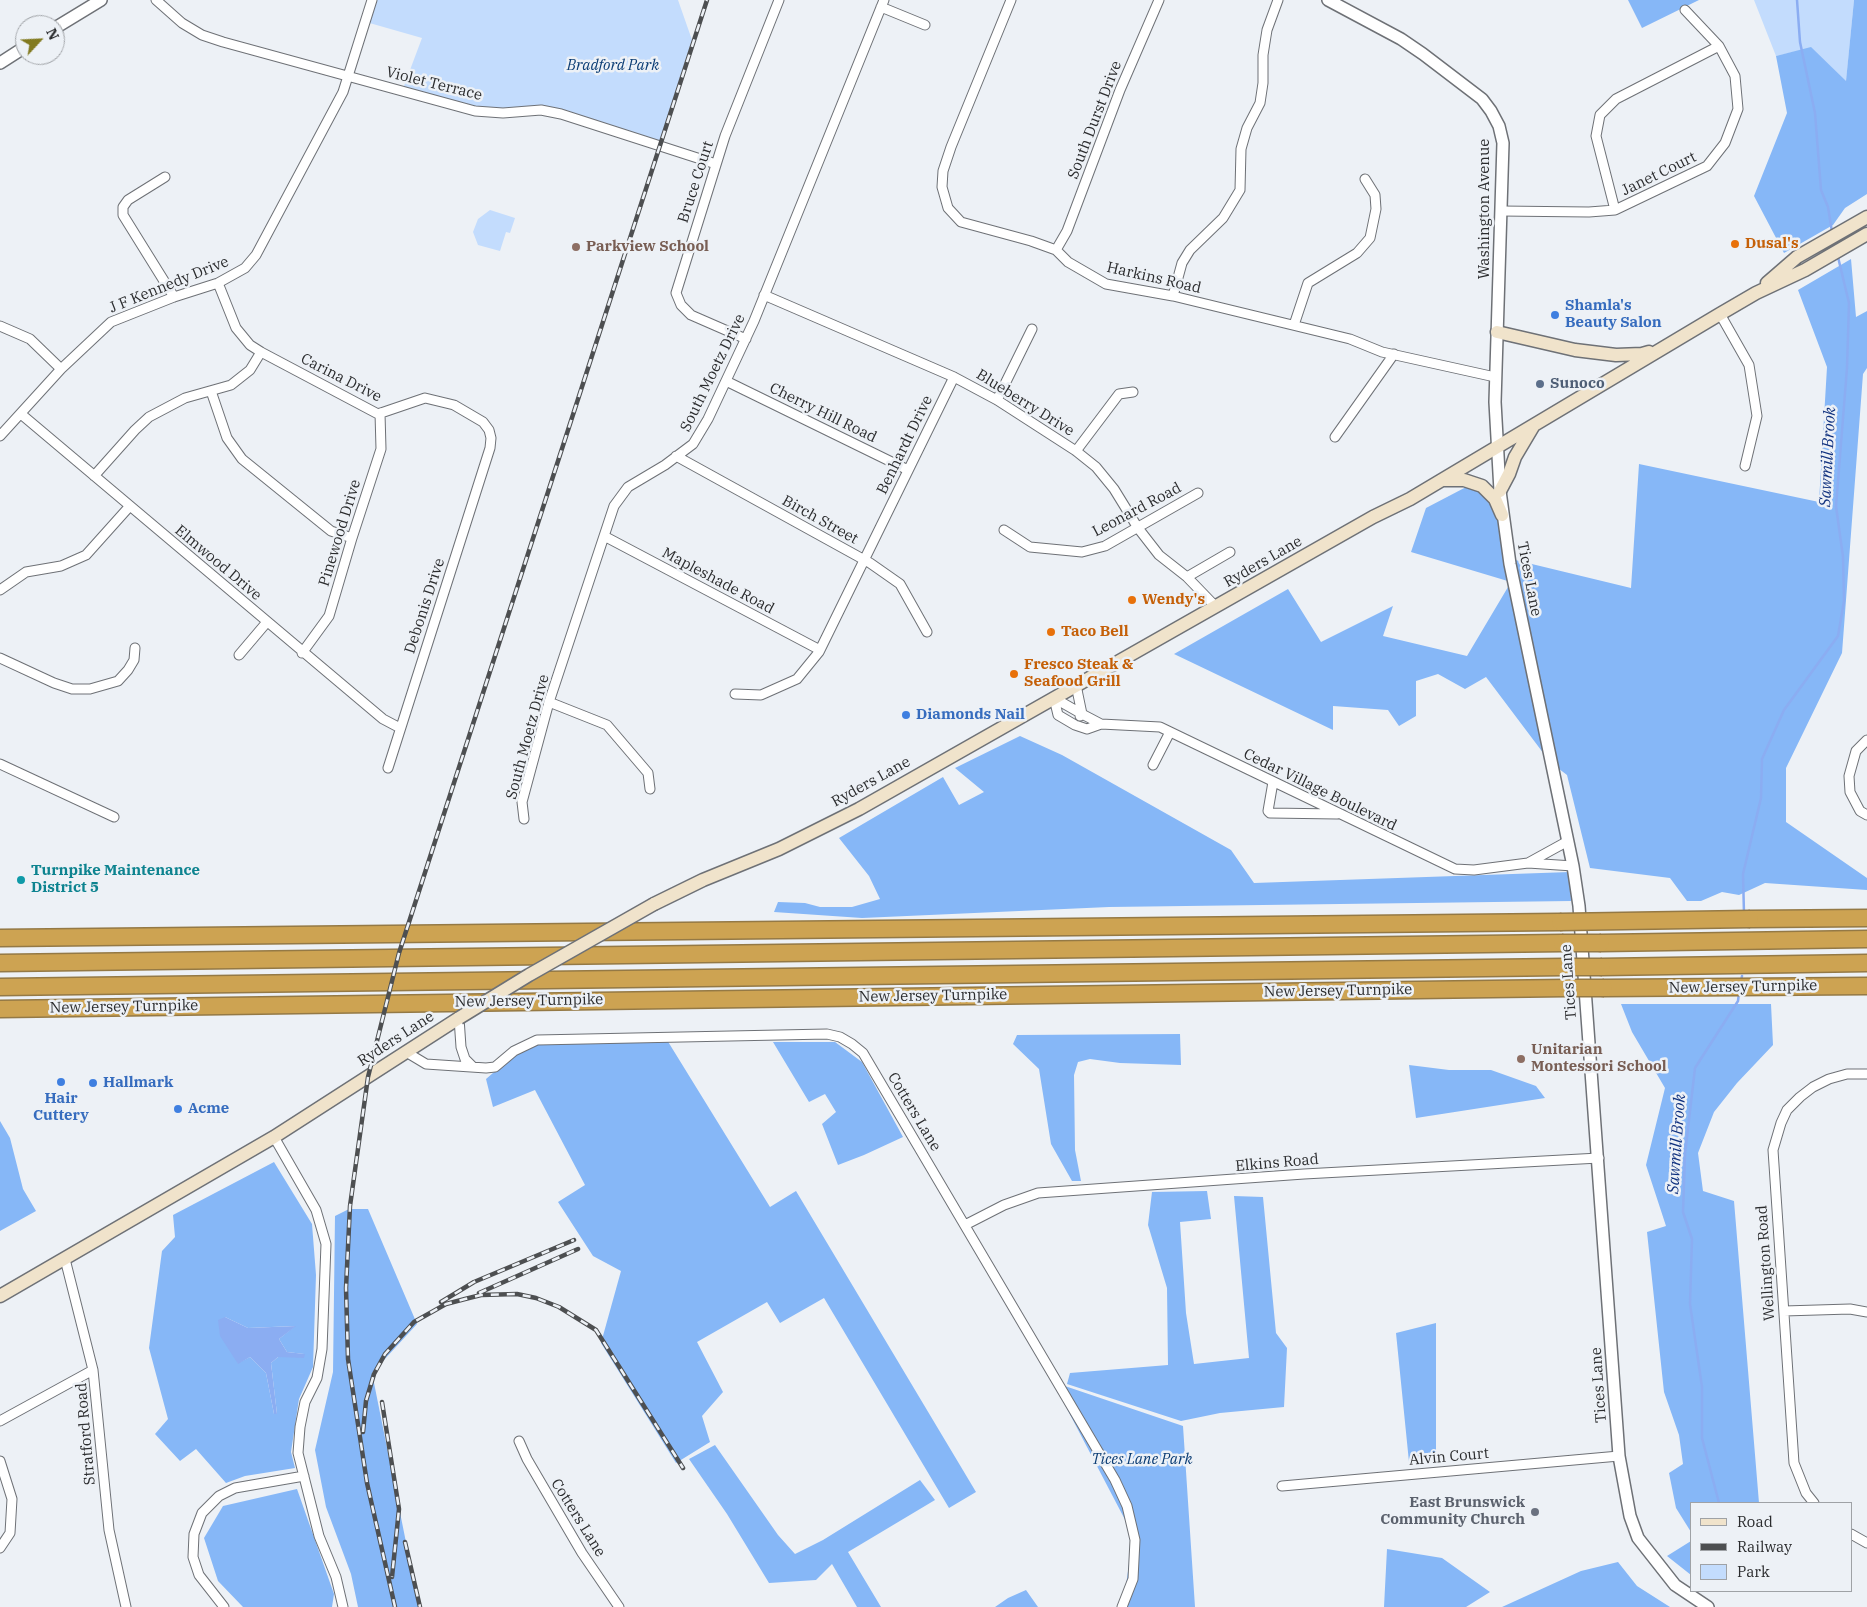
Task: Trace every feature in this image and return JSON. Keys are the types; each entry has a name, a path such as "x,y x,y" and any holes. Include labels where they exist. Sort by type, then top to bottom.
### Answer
{"highway":[{"path":"0,938 1867,918"},
{"path":"0,963 1867,939"},
{"name":"New Jersey Turnpike","path":"0,987 1867,963"},
{"name":"New Jersey Turnpike","path":"0,1009 1566,988 1867,986"}],"main road":[{"name":"Ryders Lane","path":"1756,293 1797,258 1867,217"},
{"name":"Ryders Lane","path":"0,1296 274,1137 537,970 654,904 810,834 1216,607 1373,516 1443,480 1661,348 1756,293 1805,270 1867,234"},
{"path":"1497,332 1574,350 1616,355 1642,354 1661,348"},
{"path":"1500,491 1509,474 1514,458 1536,423"},
{"path":"1443,480 1464,480 1482,486 1495,499 1502,515"}],"street":[{"path":"65,22 101,0"},
{"name":"Violet Terrace","path":"156,0 182,23 202,35 475,110 503,113 541,110 561,114 716,164"},
{"name":"J F Kennedy Drive","path":"0,436 61,369 111,322 174,297 218,283 245,268 256,255 343,92 372,0"},
{"name":"Bruce Court","path":"746,340 691,315 681,305 676,293 716,164 780,0"},
{"name":"Harkins Road","path":"1011,0 943,171 942,187 948,208 961,222 1031,241 1056,250 1068,262 1106,284 1173,296 1350,339 1394,354 1495,377"},
{"name":"South Durst Drive","path":"1056,250 1067,231 1120,90 1159,0"},
{"path":"1173,296 1182,262 1190,250 1223,218 1240,190 1241,149 1247,128 1260,103 1264,83 1263,55 1267,30 1278,0"},
{"name":"Washington Avenue","path":"1328,0 1401,38 1423,54 1482,100 1491,111 1499,126 1503,143 1495,377 1497,448"},
{"path":"883,3 925,26"},
{"name":"South Moetz Drive","path":"524,819 522,802 549,702 614,506 628,487 693,444 708,420 746,340 883,3"},
{"name":"Janet Court","path":"1502,211 1589,212 1615,210 1707,166 1725,143 1738,109 1735,76 1719,46 1685,10"},
{"path":"1615,210 1596,136 1600,115 1616,99 1719,46"},
{"path":"0,63 15,53"},
{"path":"165,177 128,200 123,207 123,215 174,297"},
{"path":"1294,325 1308,283 1357,253 1370,238 1376,209 1375,195 1365,179"},
{"name":"Carina Drive","path":"218,283 236,328 250,345 261,352 380,414 425,398 454,405 483,422 491,438 488,453"},
{"name":"Blueberry Drive","path":"764,296 954,377 997,400 1076,451 1096,467 1114,489 1158,556 1187,578 1216,607"},
{"path":"1720,314 1750,366 1757,416 1745,466"},
{"path":"0,326 30,339 61,369"},
{"path":"997,400 1032,329"},
{"path":"94,476 149,417 185,398 231,385 250,370 261,352"},
{"path":"1335,437 1394,354"},
{"name":"Benhardt Drive","path":"736,694 761,695 797,679 820,650 954,377"},
{"name":"Cherry Hill Road","path":"726,381 908,470"},
{"path":"211,391 227,438 242,459 331,531 352,538"},
{"path":"1076,451 1119,394 1133,392"},
{"name":"Elmwood Drive","path":"21,414 302,653 383,719 400,728"},
{"name":"Pinewood Drive","path":"302,653 329,616 352,538 382,449 380,414"},
{"name":"Tices Lane","path":"1497,448 1502,515 1512,573 1568,841 1579,906 1619,1456 1630,1516 1638,1538 1675,1585 1708,1607"},
{"name":"Debonis Drive","path":"388,768 488,453"},
{"name":"Birch Street","path":"676,456 864,560 900,584 927,632"},
{"name":"Leonard Road","path":"1004,530 1030,547 1082,552 1105,546 1198,493"},
{"path":"0,590 26,572 61,566 86,555 129,507"},
{"name":"Mapleshade Road","path":"604,536 820,650"},
{"path":"1187,578 1230,552"},
{"path":"239,655 267,622"},
{"path":"0,658 54,684 72,689 90,689 118,680 131,665 135,648"},
{"path":"1054,698 1058,715 1075,725 1082,714 1076,686"},
{"name":"Cedar Village Boulevard","path":"1054,698 1101,724"},
{"path":"549,702 607,726 648,773 650,789"},
{"name":"Cedar Village Boulevard","path":"1075,725 1087,729 1101,724 1151,725 1170,732 1455,869 1474,870 1528,863 1573,866"},
{"path":"1153,765 1170,732"},
{"path":"1867,740 1856,752 1849,776 1850,792 1860,811 1867,815"},
{"path":"0,764 114,817"},
{"path":"1273,782 1268,811 1270,813 1338,814"},
{"name":"Cedar Village Boulevard","path":"1528,863 1568,841"},
{"path":"459,1018 461,1047 465,1059 472,1066"},
{"name":"Cotters Lane","path":"406,1052 426,1064 495,1067 514,1051 537,1040 827,1034 840,1037 863,1053 1115,1480 1126,1506 1135,1540 1132,1579 1122,1607"},
{"name":"Wellington Road","path":"1813,1502 1806,1493 1794,1463 1772,1161 1776,1134 1787,1110 1813,1087 1847,1074 1867,1074"},
{"path":"274,1137 316,1210 326,1244 322,1349 317,1378 305,1402 300,1427 298,1453 319,1536 336,1577 343,1607"},
{"name":"Elkins Road","path":"965,1224 1004,1205 1038,1193 1304,1174 1598,1158"},
{"name":"Stratford Road","path":"65,1259 93,1370 109,1530 126,1607"},
{"path":"1784,1312 1850,1309 1867,1312"},
{"path":"0,1420 93,1370"},
{"name":"Cotters Lane","path":"519,1441 527,1459 582,1553 619,1607"},
{"name":"Alvin Court","path":"1282,1486 1619,1456"},
{"path":"0,1461 12,1499 10,1533 0,1548"},
{"path":"224,1607 199,1575 193,1557 194,1534 202,1513 219,1496 235,1488 304,1476"},
{"path":"1852,1535 1867,1543"}],"green space":[{"name":"Bradford Park","path":"371,0 678,0 692,40 657,149 545,114 480,116 445,102 401,94 422,38 366,22"},
{"path":"1628,0 1699,0 1642,28"},
{"path":"1754,0 1854,0 1846,82 1811,48 1776,56"},
{"path":"1854,0 1867,0 1867,194 1845,208 1833,225 1784,253 1754,196 1787,113 1776,56 1811,47 1846,81"},
{"path":"490,210 515,218 510,233 506,232 500,251 478,245 473,232 478,219"},
{"path":"1851,259 1856,317 1867,311 1867,368 1863,374 1842,653 1786,768 1786,822 1867,878 1867,890 1765,883 1739,895 1722,892 1701,901 1687,901 1670,878 1590,868 1567,775 1550,762 1486,677 1465,689 1438,674 1416,681 1416,716 1399,726 1388,710 1333,706 1333,730 1174,654 1288,589 1321,642 1393,606 1383,636 1467,656 1511,582 1411,552 1426,508 1470,485 1499,506 1507,558 1631,588 1639,464 1819,502 1827,367 1798,290"},
{"path":"1020,736 1062,755 1231,850 1254,883 1570,872 1571,901 1109,907 862,918 774,912 778,902 805,903 820,907 852,907 880,899 869,876 839,838 943,777 959,805 984,792 955,768"},
{"path":"1621,1004 1771,1004 1773,1045 1737,1083 1714,1112 1698,1153 1703,1191 1734,1201 1759,1502 1690,1502 1690,1530 1676,1508 1669,1473 1683,1464 1679,1435 1664,1392 1647,1232 1666,1226 1646,1165 1665,1088 1632,1032"},
{"path":"1180,1034 1181,1065 1120,1063 1090,1059 1078,1062 1074,1075 1075,1150 1081,1181 1072,1181 1051,1144 1039,1069 1013,1044 1017,1035"},
{"path":"667,1040 770,1207 796,1191 976,1492 949,1508 824,1298 780,1323 767,1302 697,1342 723,1392 702,1416 710,1442 676,1463 601,1343 621,1271 593,1256 558,1202 585,1185 535,1090 493,1107 486,1079 529,1042"},
{"path":"773,1042 835,1042 862,1062 903,1137 838,1165 822,1124 836,1112 825,1094 809,1102"},
{"path":"1409,1065 1449,1070 1491,1070 1536,1086 1545,1098 1416,1118"},
{"path":"0,1121 10,1138 23,1189 36,1211 0,1231"},
{"path":"274,1162 312,1224 316,1275 313,1367 299,1399 291,1452 295,1468 245,1476 226,1483 196,1449 180,1461 155,1434 168,1419 149,1348 162,1251 175,1237 173,1215","holes":["225,1317 248,1328 295,1326 279,1339 287,1352 304,1354 278,1357 271,1363 277,1414 274,1414 266,1373 250,1357 238,1363"]},
{"path":"1207,1191 1211,1219 1180,1222 1186,1313 1194,1364 1249,1358 1234,1196 1263,1197 1276,1333 1287,1348 1284,1407 1220,1413 1181,1421 1067,1384 1070,1373 1168,1365 1167,1288 1148,1225 1152,1192"},
{"path":"349,1209 368,1209 417,1324 372,1373 419,1607 358,1607 351,1574 326,1507 315,1450 333,1372 335,1216"},
{"path":"1436,1323 1436,1459 1409,1462 1396,1333"},
{"name":"Tices Lane Park","path":"1053,1382 1183,1426 1195,1607 1123,1607 1133,1535"},
{"path":"715,1445 778,1535 795,1554 823,1540 920,1480 935,1500 848,1552 881,1607 857,1607 832,1564 816,1580 769,1583 727,1514 689,1459"},
{"path":"297,1489 334,1594 332,1607 243,1607 218,1581 204,1538 223,1506"},
{"path":"1690,1542 1690,1574 1667,1556"},
{"path":"1387,1549 1442,1558 1490,1592 1466,1607 1384,1607"},
{"path":"1618,1562 1637,1586 1670,1607 1502,1607 1581,1571"},
{"path":"1026,1590 1038,1607 995,1607 1008,1598"}],"shaded area":[{"path":"225,1317 248,1328 296,1326 279,1339 287,1352 305,1354 304,1358 278,1357 271,1363 277,1414 274,1414 266,1373 250,1357 238,1364 220,1336 218,1320"}],"waterway":[{"name":"Sawmill Brook","path":"1797,0 1800,42 1815,113 1821,190 1828,207 1832,232"},
{"name":"Sawmill Brook","path":"1744,914 1743,874 1761,798 1762,759 1784,710 1838,636 1844,601 1843,557 1836,506 1847,368 1849,303 1838,257"},
{"name":"Sawmill Brook","path":"1741,982 1742,976"},
{"name":"Sawmill Brook","path":"1719,1502 1702,1438 1702,1387 1690,1304 1692,1239 1683,1212 1685,1154 1695,1068 1738,1001 1739,993"}],"railway":[{"path":"395,1607 367,1483 348,1359 346,1288 350,1206 368,1077 399,953 707,0"},
{"path":"441,1302 474,1282 574,1240"},
{"path":"479,1293 578,1249"},
{"path":"363,1432 366,1401 374,1374 385,1354 414,1322 446,1304 481,1295 517,1294 536,1298 559,1307 596,1330 683,1468"},
{"path":"382,1402 399,1509 392,1577"},
{"path":"405,1542 420,1607"}],"place":[{"name":"Dusal's","path":"1735,244"},
{"name":"Parkview School","path":"576,247"},
{"name":"Shamla's Beauty Salon","path":"1555,315"},
{"name":"Sunoco","path":"1540,384"},
{"name":"Wendy's","path":"1132,600"},
{"name":"Taco Bell","path":"1051,632"},
{"name":"Fresco Steak & Seafood Grill","path":"1014,674"},
{"name":"Diamonds Nail","path":"906,715"},
{"name":"Turnpike Maintenance District 5","path":"21,880"},
{"name":"Unitarian Montessori School","path":"1521,1059"},
{"name":"Hair Cuttery","path":"61,1082"},
{"name":"Hallmark","path":"93,1083"},
{"name":"Acme","path":"178,1109"},
{"name":"East Brunswick Community Church","path":"1535,1512"}]}
